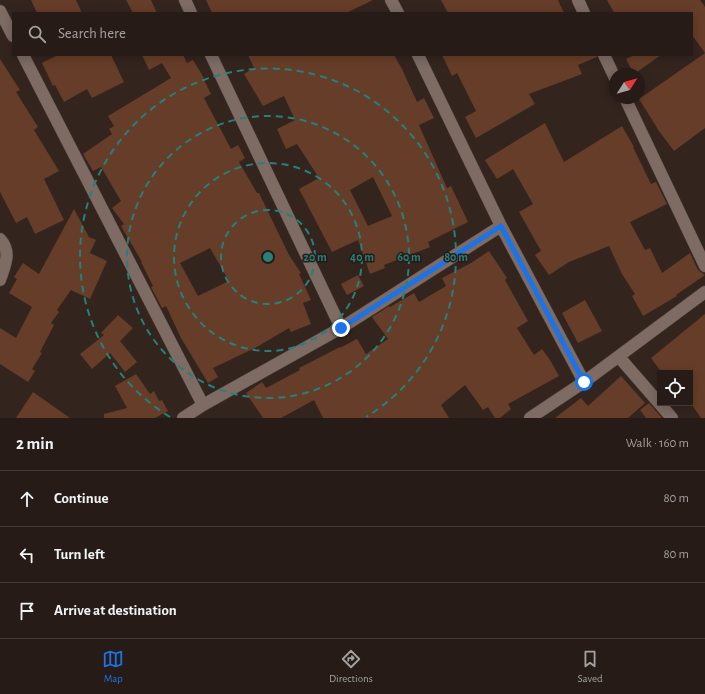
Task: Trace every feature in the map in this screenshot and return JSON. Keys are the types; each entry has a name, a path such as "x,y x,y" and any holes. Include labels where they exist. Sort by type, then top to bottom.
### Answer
{"street":[{"path":"185,0 191,12"},
{"path":"391,0 397,12"},
{"path":"578,0 584,12"},
{"path":"0,11 12,34"},
{"path":"24,56 203,405"},
{"path":"211,56 341,328"},
{"path":"418,56 501,226 584,382"},
{"path":"604,56 610,68"},
{"path":"628,104 705,266"},
{"path":"183,418 203,405 341,328 501,226"},
{"path":"0,239 5,244 7,259 0,280"},
{"path":"530,418 619,357 705,292"},
{"path":"619,357 672,418"}],"building":[{"path":"31,0 76,0 82,12 37,12"},
{"path":"126,0 151,0 157,12 132,12"},
{"path":"206,0 373,0 348,12 212,12"},
{"path":"441,0 558,0 564,12 447,12"},
{"path":"607,0 700,0 705,7 705,53 693,36 693,12 613,12"},
{"path":"705,53 705,128 674,151 642,104 645,104 645,95"},
{"path":"56,56 111,56 124,82 92,98 87,89 64,102 55,85 53,86 42,63"},
{"path":"142,56 184,56 187,63 193,60 204,78 211,94 204,98 231,149 238,145 245,158 239,162 257,193 259,193 289,255 301,273 299,274 311,300 303,303 311,324 291,332 289,328 255,348 213,368 218,377 208,383 181,338 166,306 162,308 151,287 153,286 142,262 121,226 124,224 112,208 121,201 101,167 93,171 83,154 112,134 109,129 114,126 108,116 171,78 162,63 149,70","holes":["210,248 229,281 198,296 180,263"]},
{"path":"248,56 395,56 417,102 424,98 434,118 419,125 447,188 451,186 468,222 428,242 430,247 384,265 385,268 370,274 358,240 332,252 299,189 319,178 297,144 286,149 277,129 295,120 284,96 263,106 244,74 254,68","holes":["373,177 392,216 368,226 350,190"]},
{"path":"442,56 597,56 578,65 582,74 529,94 535,104 476,138 465,117 476,111 457,73 452,76"},
{"path":"632,56 660,56 643,68 631,68 626,59"},
{"path":"0,59 20,90 16,92 38,127 34,130 59,171 44,179 64,220 35,234 27,217 16,223 0,192"},
{"path":"545,123 564,162 622,126 634,147 651,184 656,182 667,204 630,222 645,250 650,248 662,273 690,253 698,270 705,275 676,295 677,296 643,316 632,296 635,294 622,274 609,246 569,262 549,275 535,255 541,251 519,212 533,204 513,169 497,179 485,160"},
{"path":"74,209 89,237 96,240 90,253 107,261 90,299 71,290 57,310 59,312 51,323 54,325 40,352 42,353 32,369 35,371 28,382 0,364 0,328 16,338 32,307 9,293 17,279 14,277 23,263 39,274"},
{"path":"489,251 507,278 505,280 528,321 517,328 534,355 542,349 559,376 508,404 511,409 500,418 495,418 488,407 483,410 465,385 441,405 449,418 323,418 314,400 281,418 263,418 246,393 262,382 266,388 300,370 299,368 357,339 366,354 388,339 372,317 414,293 419,302 446,286 442,278 471,263"},
{"path":"358,275 364,286 347,295 341,284"},
{"path":"585,300 602,331 578,343 562,313"},
{"path":"705,314 705,418 701,418 693,406 693,370 660,370 651,358"},
{"path":"118,315 133,328 120,341 137,362 125,372 110,353 92,369 80,354 104,335 101,333"},
{"path":"136,374 150,394 154,391 159,401 162,400 168,411 155,418 104,418 104,414 127,408 115,386"},
{"path":"621,376 645,403 628,418 555,418 581,398 588,406"},
{"path":"33,392 70,418 16,418"},
{"path":"649,403 662,418 646,418 640,410"}],"route":[{"path":"341,328 501,226 584,382"}]}
